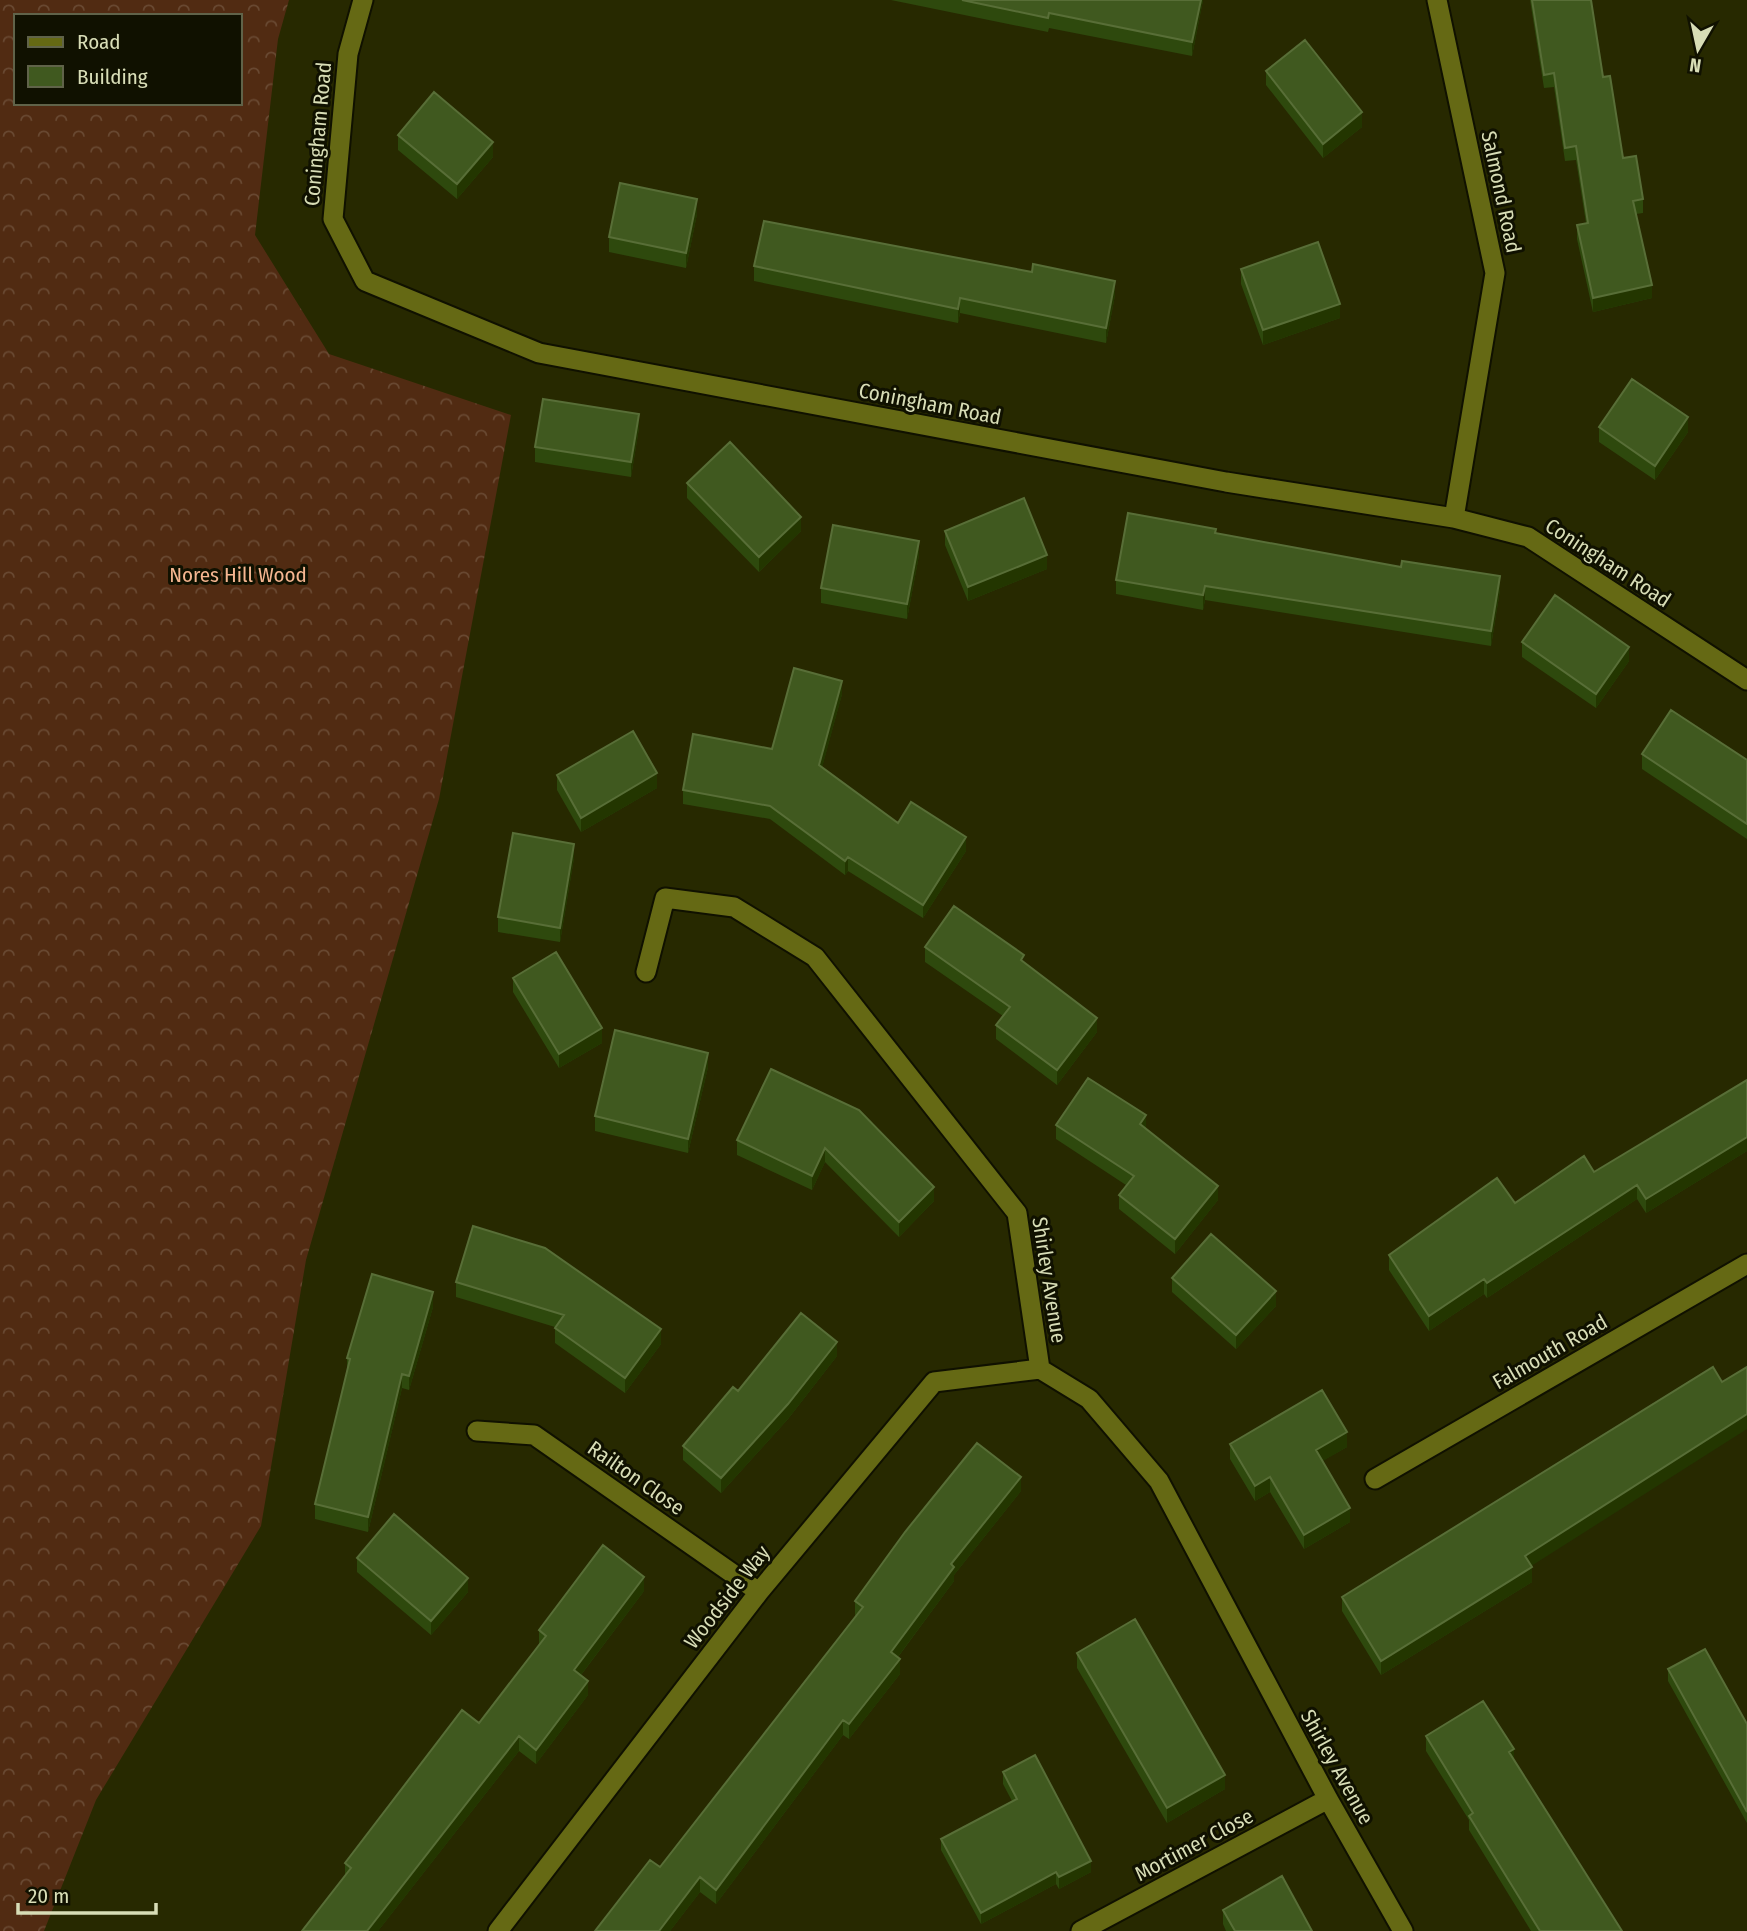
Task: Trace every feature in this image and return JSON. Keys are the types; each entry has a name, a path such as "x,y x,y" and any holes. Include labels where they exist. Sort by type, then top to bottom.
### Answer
{"street":[{"name":"Coningham Road","path":"363,0 348,54 333,219 365,281 539,353 1226,482 1454,519 1528,537 1747,680"},
{"name":"Salmond Road","path":"1437,0 1494,273 1454,519"},
{"name":"Shirley Avenue","path":"646,972 665,898 734,907 815,957 1017,1213 1040,1369 1089,1399 1159,1481 1328,1799 1403,1931"},
{"name":"Falmouth Road","path":"1375,1479 1747,1264"},
{"name":"Woodside Way","path":"498,1931 759,1592 934,1382 1040,1369"},
{"name":"Railton Close","path":"477,1431 534,1435 759,1592"},
{"name":"Mortimer Close","path":"1081,1931 1328,1799"}],"green space":[{"name":"Nores Hill Wood","path":"0,0 289,0 278,39 255,235 329,354 511,415 439,799 306,1260 261,1526 96,1800 44,1931 0,1931"}],"building":[{"path":"962,0 1201,0 1192,42 1049,13 1048,18"},
{"path":"1532,0 1591,0 1603,77 1610,76 1623,158 1636,156 1643,199 1633,201 1652,285 1593,298 1577,225 1588,223 1576,146 1565,148 1554,73 1544,75"},
{"path":"1305,40 1362,112 1323,144 1266,71"},
{"path":"434,92 493,142 457,184 398,135"},
{"path":"620,183 697,199 686,253 609,237"},
{"path":"764,221 1032,272 1033,264 1115,281 1106,328 960,298 958,309 754,266"},
{"path":"1318,242 1340,304 1263,330 1241,269"},
{"path":"1632,379 1688,417 1655,466 1599,427"},
{"path":"543,399 639,414 631,462 535,447"},
{"path":"730,442 801,517 759,557 687,483"},
{"path":"1024,498 1047,555 968,587 945,531"},
{"path":"1128,513 1216,529 1215,533 1401,567 1402,561 1500,576 1491,631 1205,586 1203,595 1116,580"},
{"path":"833,525 919,541 907,604 821,588"},
{"path":"1555,595 1629,647 1596,694 1522,642"},
{"path":"794,668 842,681 819,765 898,823 911,802 966,837 923,905 848,857 845,861 770,806 683,790 693,734 772,749"},
{"path":"1671,710 1747,760 1747,824 1642,754"},
{"path":"633,731 657,773 581,818 557,775"},
{"path":"513,833 574,844 560,928 498,917"},
{"path":"954,906 1024,955 1021,960 1097,1018 1057,1070 996,1025 1010,1007 925,947"},
{"path":"556,952 602,1028 559,1054 513,978"},
{"path":"615,1030 708,1053 688,1139 595,1116"},
{"path":"771,1069 859,1110 934,1187 899,1222 825,1148 812,1176 737,1140"},
{"path":"1088,1078 1146,1115 1140,1124 1218,1186 1175,1239 1119,1195 1134,1176 1056,1125"},
{"path":"1747,1080 1747,1137 1646,1199 1637,1185 1487,1283 1484,1279 1429,1316 1389,1255 1497,1178 1515,1203 1584,1156 1594,1172"},
{"path":"473,1226 545,1248 661,1329 625,1378 555,1328 564,1315 456,1282"},
{"path":"1211,1234 1276,1291 1236,1335 1172,1278"},
{"path":"372,1274 433,1292 409,1376 402,1374 368,1517 315,1504 350,1359 347,1358"},
{"path":"801,1313 837,1342 788,1404 721,1478 683,1446 733,1387 738,1391"},
{"path":"1713,1367 1722,1382 1747,1367 1747,1414 1525,1556 1532,1567 1381,1661 1342,1597"},
{"path":"1322,1390 1347,1432 1316,1450 1350,1508 1304,1535 1270,1477 1255,1486 1230,1444"},
{"path":"977,1443 1021,1477 951,1564 954,1567 891,1652 900,1659 849,1724 843,1720 716,1890 700,1877 659,1931 595,1931 650,1860 660,1867 863,1607 855,1601 905,1532"},
{"path":"394,1514 468,1578 431,1621 357,1558"},
{"path":"603,1545 644,1577 574,1670 588,1681 536,1750 519,1736 367,1931 302,1931 351,1868 345,1863 462,1710 479,1723 546,1636 539,1630"},
{"path":"1135,1619 1225,1775 1167,1808 1077,1653"},
{"path":"1705,1649 1747,1724 1747,1812 1668,1669"},
{"path":"1483,1701 1514,1749 1509,1752 1622,1931 1540,1931 1469,1816 1473,1813 1426,1736"},
{"path":"1035,1755 1091,1861 1059,1877 1056,1872 981,1913 941,1839 1017,1799 1003,1772"},
{"path":"1282,1876 1312,1931 1235,1931 1223,1910"}]}
